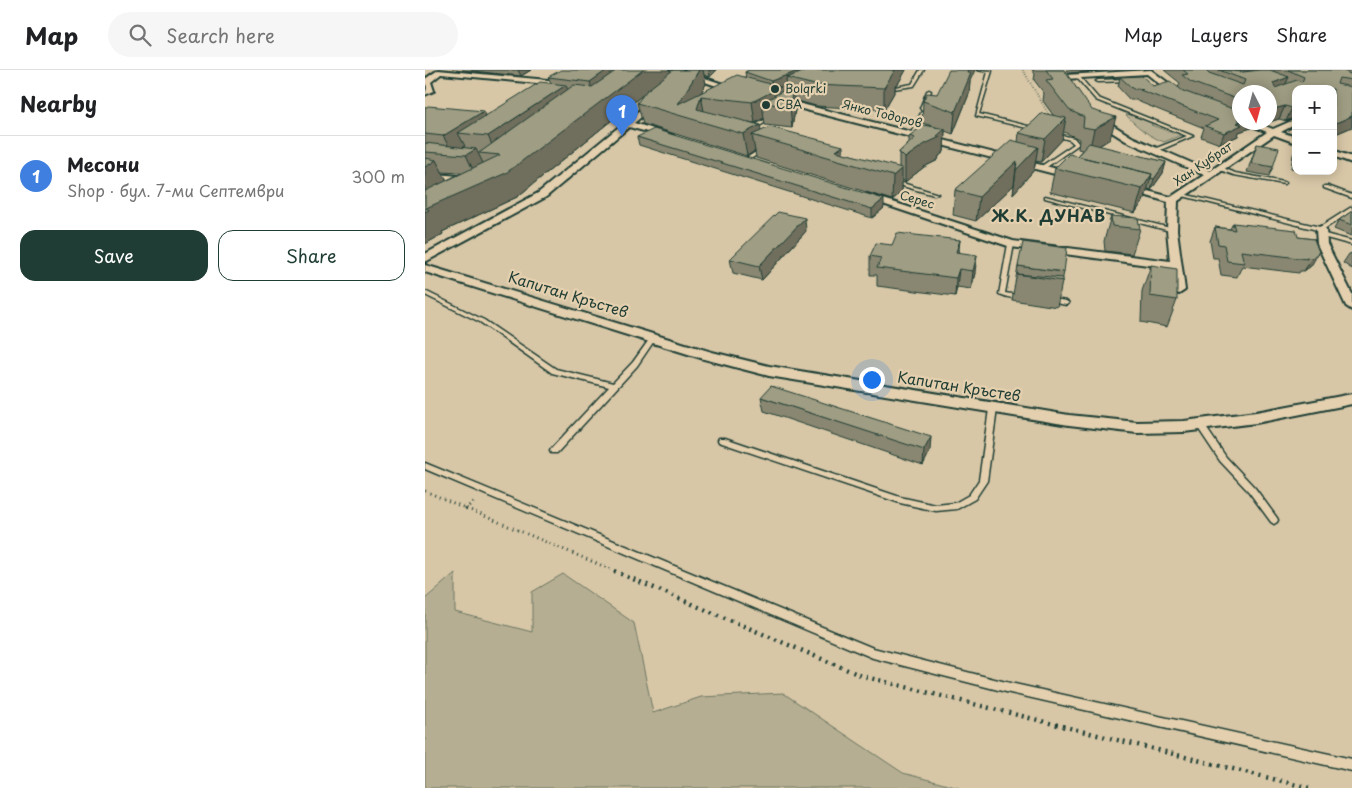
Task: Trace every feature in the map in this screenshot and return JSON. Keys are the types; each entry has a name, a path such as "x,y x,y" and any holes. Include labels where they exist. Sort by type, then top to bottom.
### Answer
{"street":[{"path":"674,70 744,91"},
{"path":"425,93 431,88 427,81 441,71 573,82 553,95"},
{"path":"1065,77 1148,71 1188,100"},
{"path":"425,260 542,195 667,92"},
{"name":"Янко Тодоров","path":"791,93 771,98 790,106 912,134 1079,177"},
{"path":"1090,112 1113,130 1156,150 1215,171"},
{"name":"Хан Кубрат","path":"1179,290 1172,230 1177,197 1273,132 1292,123"},
{"path":"628,124 682,140"},
{"path":"1268,130 1292,139"},
{"path":"1337,154 1352,160"},
{"path":"741,159 764,166"},
{"path":"425,176 478,178 463,189"},
{"path":"1117,186 1177,197"},
{"name":"Серес","path":"849,192 992,236 1011,244 1176,265"},
{"path":"1321,232 1322,244 1349,294 1352,306"},
{"name":"Капитан Кръстев","path":"425,268 653,338 769,371 993,409 1115,427 1201,426 1352,399"}],"lane":[{"path":"883,89 913,85 922,70"},
{"path":"979,70 991,71 977,115 1037,130"},
{"path":"1109,75 1115,80"},
{"path":"1078,76 1097,99 1191,136 1156,150"},
{"path":"1098,82 1133,80"},
{"path":"912,134 924,111 922,108 929,91"},
{"path":"747,131 778,113"},
{"path":"1042,168 1076,146 1076,142 1065,136 1047,132"},
{"path":"741,159 772,145"},
{"path":"1215,171 1283,183"},
{"path":"889,181 936,194"},
{"path":"1326,187 1352,197"},
{"path":"1047,196 1172,230"},
{"path":"1177,197 1321,232 1352,242"},
{"path":"1321,232 1352,208"},
{"path":"1011,244 1002,294 1030,298"},
{"path":"425,294 482,321 554,371 615,386"},
{"path":"1039,299 1066,303"},
{"path":"554,451 635,364 653,338"},
{"path":"722,440 900,500 936,508 957,506 972,497 983,481 993,409"},
{"path":"1201,426 1223,459 1252,490 1274,520"},
{"path":"425,466 873,652 1200,732 1352,766"}],"path":[{"path":"1023,70 1044,108 1065,136"}],"shaded area":[{"path":"1129,113 1154,123 1151,125 1173,133 1178,131 1181,135 1164,142 1159,140 1134,123 1126,115"},
{"path":"455,573 455,612 532,632 532,592 563,574 634,623 653,713 701,697 783,693 903,773 959,788 425,788 425,599"}],"building":[{"path":"561,70 607,70 590,82 548,77"},
{"path":"617,70 643,70 506,173 426,208 429,210 425,212 425,191 500,155 479,153 574,85 592,87"},
{"path":"673,70 699,70 678,104 737,75 781,87 752,102 701,96 697,109 760,125 743,134 637,103 646,91"},
{"path":"749,70 801,70 771,81 745,72"},
{"path":"809,70 895,70 884,88 815,85 786,78"},
{"path":"949,70 968,70 967,73 971,73 955,112 923,101 927,93 937,94"},
{"path":"1046,70 1064,70 1092,110 1116,117 1094,129 1083,127 1084,117 1069,110 1046,80 1053,79"},
{"path":"1183,70 1206,70 1209,73 1243,85 1232,85 1232,97 1191,82 1182,75 1188,74"},
{"path":"1219,70 1243,72 1270,70 1289,77 1273,83 1274,85 1243,85 1245,80"},
{"path":"1288,70 1342,70 1352,75 1352,80 1339,78 1337,84 1352,87 1352,116 1337,123 1337,85 1292,85 1292,108 1285,106 1277,108 1277,87 1297,80 1302,82 1304,77"},
{"path":"1142,76 1153,86 1170,81 1183,91 1232,108 1232,129 1224,133 1205,126 1218,120 1140,90 1143,89 1133,89 1120,77"},
{"path":"540,82 566,85 488,136 458,133"},
{"path":"789,87 793,88 790,106 762,103"},
{"path":"428,106 484,111 443,136 425,134 425,108"},
{"path":"1042,113 1066,118 1045,139 1019,133 1034,121"},
{"path":"924,125 945,129 937,136 940,137 925,144 905,158 899,152 915,138 909,136"},
{"path":"770,127 843,146 836,151 902,168 893,176 752,135"},
{"path":"654,129 884,199 872,209 637,137"},
{"path":"1011,140 1038,147 1016,170 1017,161 979,197 955,190"},
{"path":"425,143 476,149 466,155 425,152"},
{"path":"1089,143 1166,162 1154,179 1151,178 1152,174 1077,156"},
{"path":"1257,144 1279,148 1273,167 1251,163"},
{"path":"1069,154 1152,174 1142,189 1055,168"},
{"path":"425,158 436,160 425,167"},
{"path":"1352,211 1352,225 1339,220"},
{"path":"778,212 805,218 759,266 730,259"},
{"path":"1111,216 1138,218 1140,229 1112,226"},
{"path":"1233,223 1296,230 1298,237 1314,239 1319,252 1312,258 1306,257 1307,259 1241,251 1244,263 1227,261 1224,245 1218,244 1215,227 1235,230"},
{"path":"897,233 960,240 956,252 977,255 973,271 959,269 956,278 877,268 881,258 870,256 876,243 892,245"},
{"path":"1023,242 1067,248 1064,272 1018,266"},
{"path":"1151,265 1177,269 1177,300 1150,296"},
{"path":"1016,274 1063,278 1063,281"},
{"path":"771,386 931,437 924,450 761,397"}],"place":[{"name":"Bolqrki","path":"775,89"},
{"name":"CBA","path":"766,105"},
{"name":"Месони","path":"622,136"}],"district":[{"name":"Ж.К. ДУНАВ","path":"1049,216"}]}
